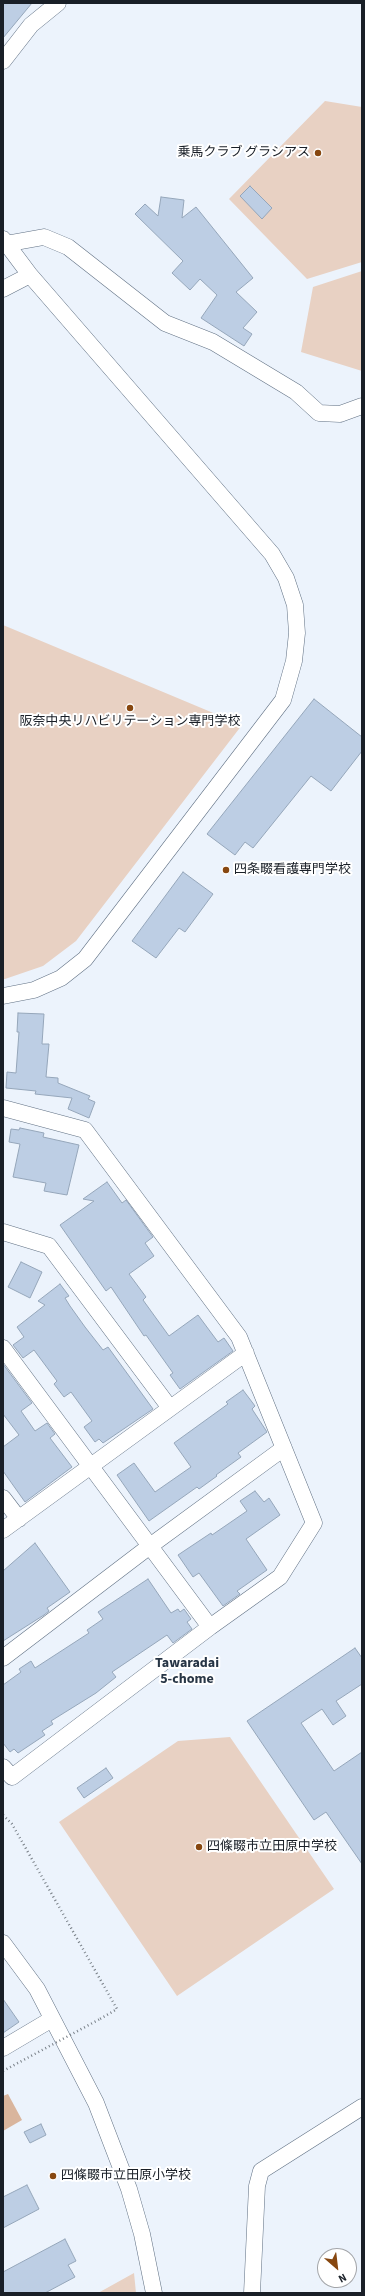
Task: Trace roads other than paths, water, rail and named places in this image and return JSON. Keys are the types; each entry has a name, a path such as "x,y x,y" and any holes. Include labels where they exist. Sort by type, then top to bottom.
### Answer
{"street":[{"path":"3,61 31,25 58,3"},
{"path":"4,242 44,237 68,247 165,323 213,342 296,392 319,413 340,414 362,406"},
{"path":"3,996 34,990 62,978 85,959 283,700 294,661 297,632 295,605 286,578 272,554 30,275 4,242"},
{"path":"3,289 30,275"},
{"path":"3,1108 85,1130 239,1337 314,1524 280,1578 210,1627 12,1777 3,1767"},
{"path":"3,1232 49,1246 170,1408"},
{"path":"3,1348 210,1627"},
{"path":"3,1530 246,1353"},
{"path":"3,1658 150,1546 284,1448"},
{"path":"3,1498 18,1519"},
{"path":"3,1943 37,1989 96,2103 114,2147 142,2234 154,2293"},
{"path":"3,2048 52,2019"},
{"path":"252,2293 257,2186 261,2171 362,2107"}],"place":[{"name":"乗馬クラブ グラシアス","path":"318,153"},
{"name":"阪奈中央リハビリテーション専門学校","path":"130,708"},
{"name":"四条畷看護専門学校","path":"226,870"},
{"name":"四條畷市立田原中学校","path":"199,1847"},
{"name":"四條畷市立田原小学校","path":"53,2176"}],"district":[{"name":"Tawaradai 5-chome","path":"187,1672"}]}
